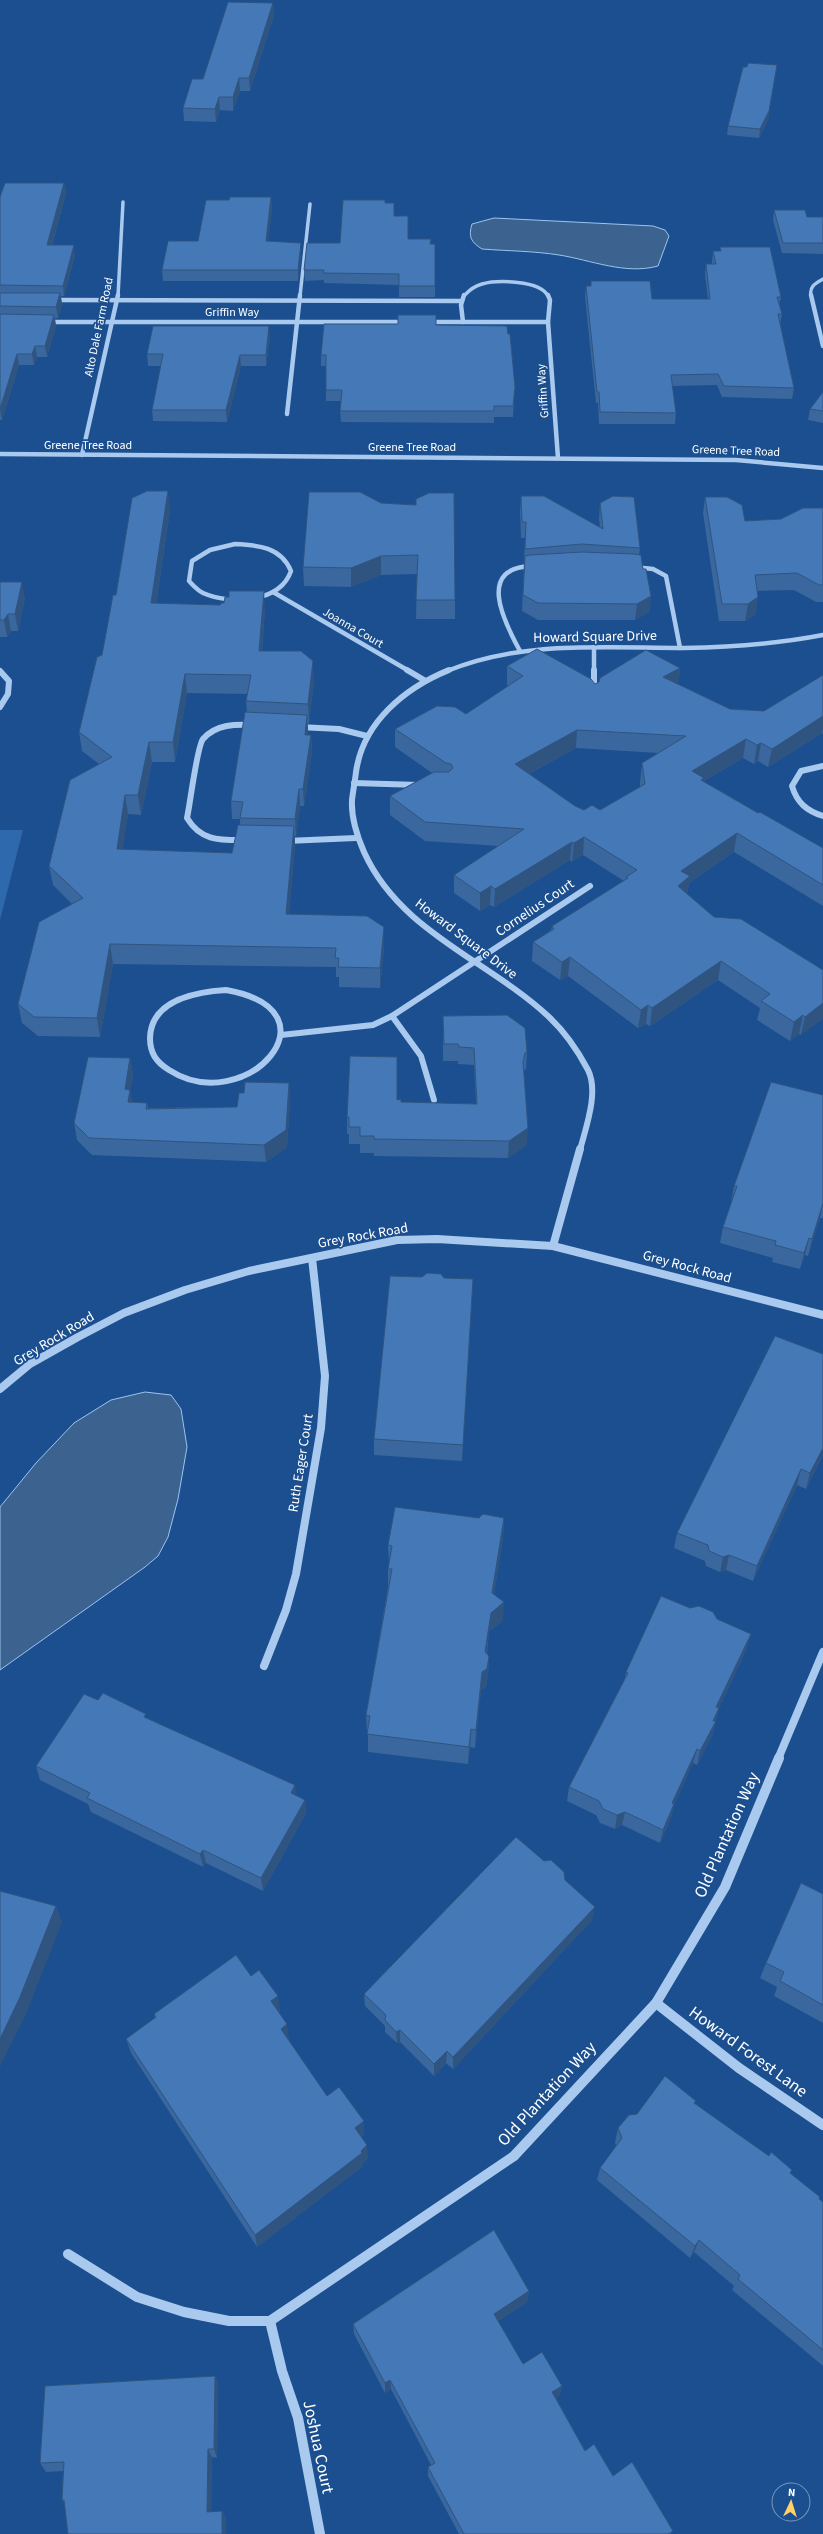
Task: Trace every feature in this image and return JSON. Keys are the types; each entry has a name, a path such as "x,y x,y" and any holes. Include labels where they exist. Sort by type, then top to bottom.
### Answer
{"street":[{"name":"Alto Dale Farm Road","path":"82,455 117,300 121,265 123,202"},
{"path":"287,414 310,204"},
{"path":"823,279 813,285 810,291 823,346"},
{"name":"Griffin Way","path":"47,300 462,300 464,294 481,285 508,281 525,283 547,293 550,300 548,322 558,458"},
{"path":"462,300 463,322"},
{"name":"Griffin Way","path":"40,322 416,322"},
{"path":"424,322 548,322"},
{"name":"Greene Tree Road","path":"0,454 736,460 823,468"},
{"path":"235,544 257,545 277,552 288,561 291,571 286,582 273,592 252,599 228,600 203,593 189,581 192,561 210,550 235,544"},
{"path":"520,650 501,613 498,592 500,582 503,575 509,570 521,567 542,566"},
{"path":"627,567 653,569 666,576 680,648"},
{"name":"Joanna Court","path":"273,592 424,680"},
{"name":"Howard Square Drive","path":"553,1246 589,1110 592,1079 571,1042 558,1024 537,1006 474,963 434,933 383,888 369,868 356,838 353,816 354,783 360,751 367,736 393,704 424,680 462,665 520,650 546,647 680,648 757,646 823,635"},
{"path":"594,647 594,698"},
{"path":"0,671 9,681 8,694 0,707"},
{"path":"252,840 213,839 200,836 192,829 187,818 202,740 209,732 219,727 235,724 257,725"},
{"path":"294,727 339,729 367,736"},
{"path":"823,766 801,771 792,786 794,796 800,806 823,816"},
{"path":"354,783 424,785"},
{"path":"275,840 314,841 356,838"},
{"name":"Cornelius Court","path":"281,1035 373,1025 392,1016 590,886"},
{"path":"214,990 230,990 253,997 265,1004 278,1019 281,1035 276,1052 268,1061 248,1074 225,1081 208,1082 186,1078 168,1071 152,1056 147,1036 151,1024 157,1014 171,1002 192,993 214,990"},
{"path":"392,1016 422,1056 428,1073 434,1100"},
{"name":"Grey Rock Road","path":"0,1389 30,1364 124,1313 184,1290 242,1273 397,1240 437,1239 553,1246 823,1315"},
{"name":"Ruth Eager Court","path":"264,1666 286,1610 296,1574 321,1428 325,1376 312,1258"},
{"name":"Old Plantation Way","path":"270,2321 436,2207 514,2156 584,2077 656,2003 725,1887 823,1652"},
{"name":"Howard Forest Lane","path":"656,2003 739,2068 823,2125"},
{"path":"68,2254 137,2297 184,2312 229,2321 270,2321"},
{"name":"Joshua Court","path":"270,2321 282,2371 298,2418 320,2534"}],"shaded area":[{"path":"494,218 653,226 665,230 669,236 658,266 633,269 621,268 550,254 482,249 471,239 470,232 472,224"},
{"path":"0,830 23,830 0,920"},
{"path":"145,1392 171,1395 181,1409 187,1447 178,1499 168,1537 158,1556 145,1567 0,1670 0,1507 36,1463 74,1423 111,1400"}],"building":[{"path":"228,2 273,3 249,78 239,78 233,97 219,97 215,109 183,108 192,79 203,79"},
{"path":"748,63 777,65 769,111 760,129 728,126 743,67 747,67"},
{"path":"5,183 64,183 47,245 74,245 63,286 0,285 0,197"},
{"path":"230,197 271,197 266,241 301,243 298,270 162,270 168,241 198,241 206,200 229,200"},
{"path":"343,200 385,200 385,203 394,203 394,216 408,216 408,239 431,239 430,244 435,244 435,286 399,286 399,274 323,273 324,270 304,270 307,243 340,243"},
{"path":"774,210 805,210 807,217 823,217 823,243 783,243"},
{"path":"720,247 770,247 781,297 777,297 782,314 778,314 794,388 724,386 718,374 671,375 676,413 600,412 599,392 597,392 586,286 591,286 591,281 650,281 652,299 710,299 706,264 716,264 713,251 721,251"},
{"path":"0,293 60,293 56,307 0,306"},
{"path":"0,314 54,315 45,346 35,346 32,354 17,354 0,409"},
{"path":"398,315 436,315 436,325 507,326 508,334 510,334 515,387 513,406 494,406 494,411 340,411 342,390 326,390 326,355 321,355 324,324 398,324"},
{"path":"153,326 269,326 266,355 240,355 226,410 152,410 163,354 147,354"},
{"path":"823,392 823,411 810,409"},
{"path":"147,491 168,491 151,603 220,605 221,603 224,603 225,597 229,597 229,591 264,591 259,651 301,651 313,661 308,704 246,701 251,675 185,674 173,742 149,742 138,795 125,795 117,849 232,853 238,825 294,826 286,914 367,916 384,927 380,968 338,967 339,958 335,958 336,948 110,944 97,1018 34,1017 18,1004 39,922 83,898 49,866 70,780 112,757 79,732 97,657 102,655 113,595 116,595 132,498"},
{"path":"309,492 360,492 381,503 416,505 416,499 429,493 454,493 455,600 416,600 418,555 381,556 351,568 303,567"},
{"path":"521,496 544,496 603,529 600,503 613,496 634,497 640,548 582,544 525,549 526,522 522,522"},
{"path":"705,497 727,497 742,505 745,521 781,519 803,508 823,508 823,585 819,585 797,573 755,575 758,597 748,604 722,604"},
{"path":"582,552 641,555 643,569 646,569 651,596 637,604 538,603 523,595 525,556"},
{"path":"0,582 22,582 15,614 8,614 4,620 0,620"},
{"path":"537,649 591,679 595,684 599,682 600,678 646,650 680,668 663,677 730,709 764,711 823,675 823,716 772,749 761,743 757,745 746,739 692,771 704,778 701,780 823,848 823,885 737,833 681,871 690,876 678,886 714,917 741,919 823,970 823,1003 805,1017 803,1015 794,1022 761,1001 770,994 721,961 652,1008 648,1005 641,1010 570,957 562,962 533,942 554,929 552,926 628,878 626,877 637,870 584,837 574,843 572,842 495,889 491,886 480,893 454,875 524,829 425,822 390,796 434,772 449,772 453,768 451,764 446,763 395,729 437,706 455,707 466,714 523,676 507,666","holes":["577,730 686,736 642,763 645,784 600,810 592,805 584,810 575,806 515,764"]},
{"path":"245,712 307,715 305,735 311,735 303,789 299,789 295,819 240,818 243,802 231,801"},
{"path":"507,1015 525,1028 527,1052 525,1053 523,1062 528,1128 509,1141 374,1139 374,1136 360,1136 360,1127 349,1127 349,1117 347,1117 350,1056 397,1057 397,1100 401,1099 401,1102 477,1104 474,1048 459,1047 458,1044 444,1044 443,1016"},
{"path":"88,1057 130,1058 125,1089 130,1090 128,1102 147,1103 146,1109 237,1107 239,1093 244,1093 245,1082 289,1083 286,1130 264,1145 89,1138 74,1123"},
{"path":"771,1082 823,1095 823,1203 812,1239 809,1238 804,1253 775,1245 776,1241 723,1227 737,1186 734,1186"},
{"path":"427,1273 441,1274 444,1278 473,1279 463,1445 374,1439 390,1276 422,1277"},
{"path":"775,1336 823,1354 823,1448 810,1473 801,1469 757,1566 729,1555 723,1557 709,1551 708,1545 677,1533"},
{"path":"395,1507 479,1518 483,1514 504,1518 492,1593 504,1602 491,1613 485,1652 489,1656 487,1669 482,1672 476,1730 471,1729 469,1747 367,1734 370,1716 366,1715 392,1569 388,1569 392,1546 388,1545"},
{"path":"661,1596 690,1608 699,1606 713,1612 717,1619 751,1634 716,1707 719,1708 713,1721 716,1721 700,1751 697,1749 672,1803 674,1804 663,1830 625,1812 617,1815 603,1809 599,1801 569,1787 628,1673 626,1672"},
{"path":"103,1693 146,1714 144,1717 295,1785 291,1793 305,1800 261,1878 203,1850 200,1854 87,1798 90,1793 36,1766 84,1694 98,1700"},
{"path":"516,1837 544,1861 551,1860 564,1872 565,1880 595,1907 453,2057 447,2051 434,2064 400,2030 396,2032 385,2020 386,2015 364,1994"},
{"path":"801,1883 823,1894 823,2005 780,1981 784,1972 766,1963"},
{"path":"0,1891 56,1906 20,1997 0,2039"},
{"path":"236,1955 251,1976 259,1970 278,1996 271,2001 287,2024 281,2029 327,2096 339,2087 364,2121 355,2128 367,2145 361,2151 362,2153 255,2235 126,2039 156,2017 154,2014"},
{"path":"665,2076 696,2101 694,2103 769,2156 771,2152 792,2170 790,2173 820,2197 819,2199 823,2202 823,2350 738,2279 740,2275 699,2240 695,2246 600,2168 622,2138 618,2128 629,2115 637,2114"},
{"path":"494,2230 529,2291 494,2314 523,2364 542,2352 562,2386 552,2392 585,2451 594,2444 613,2476 632,2462 673,2531 668,2534 464,2534 428,2467 435,2463 390,2380 385,2383 353,2324"},
{"path":"215,2376 214,2449 208,2449 207,2512 222,2511 222,2534 68,2534 64,2500 62,2500 64,2462 40,2463 45,2386"}]}
